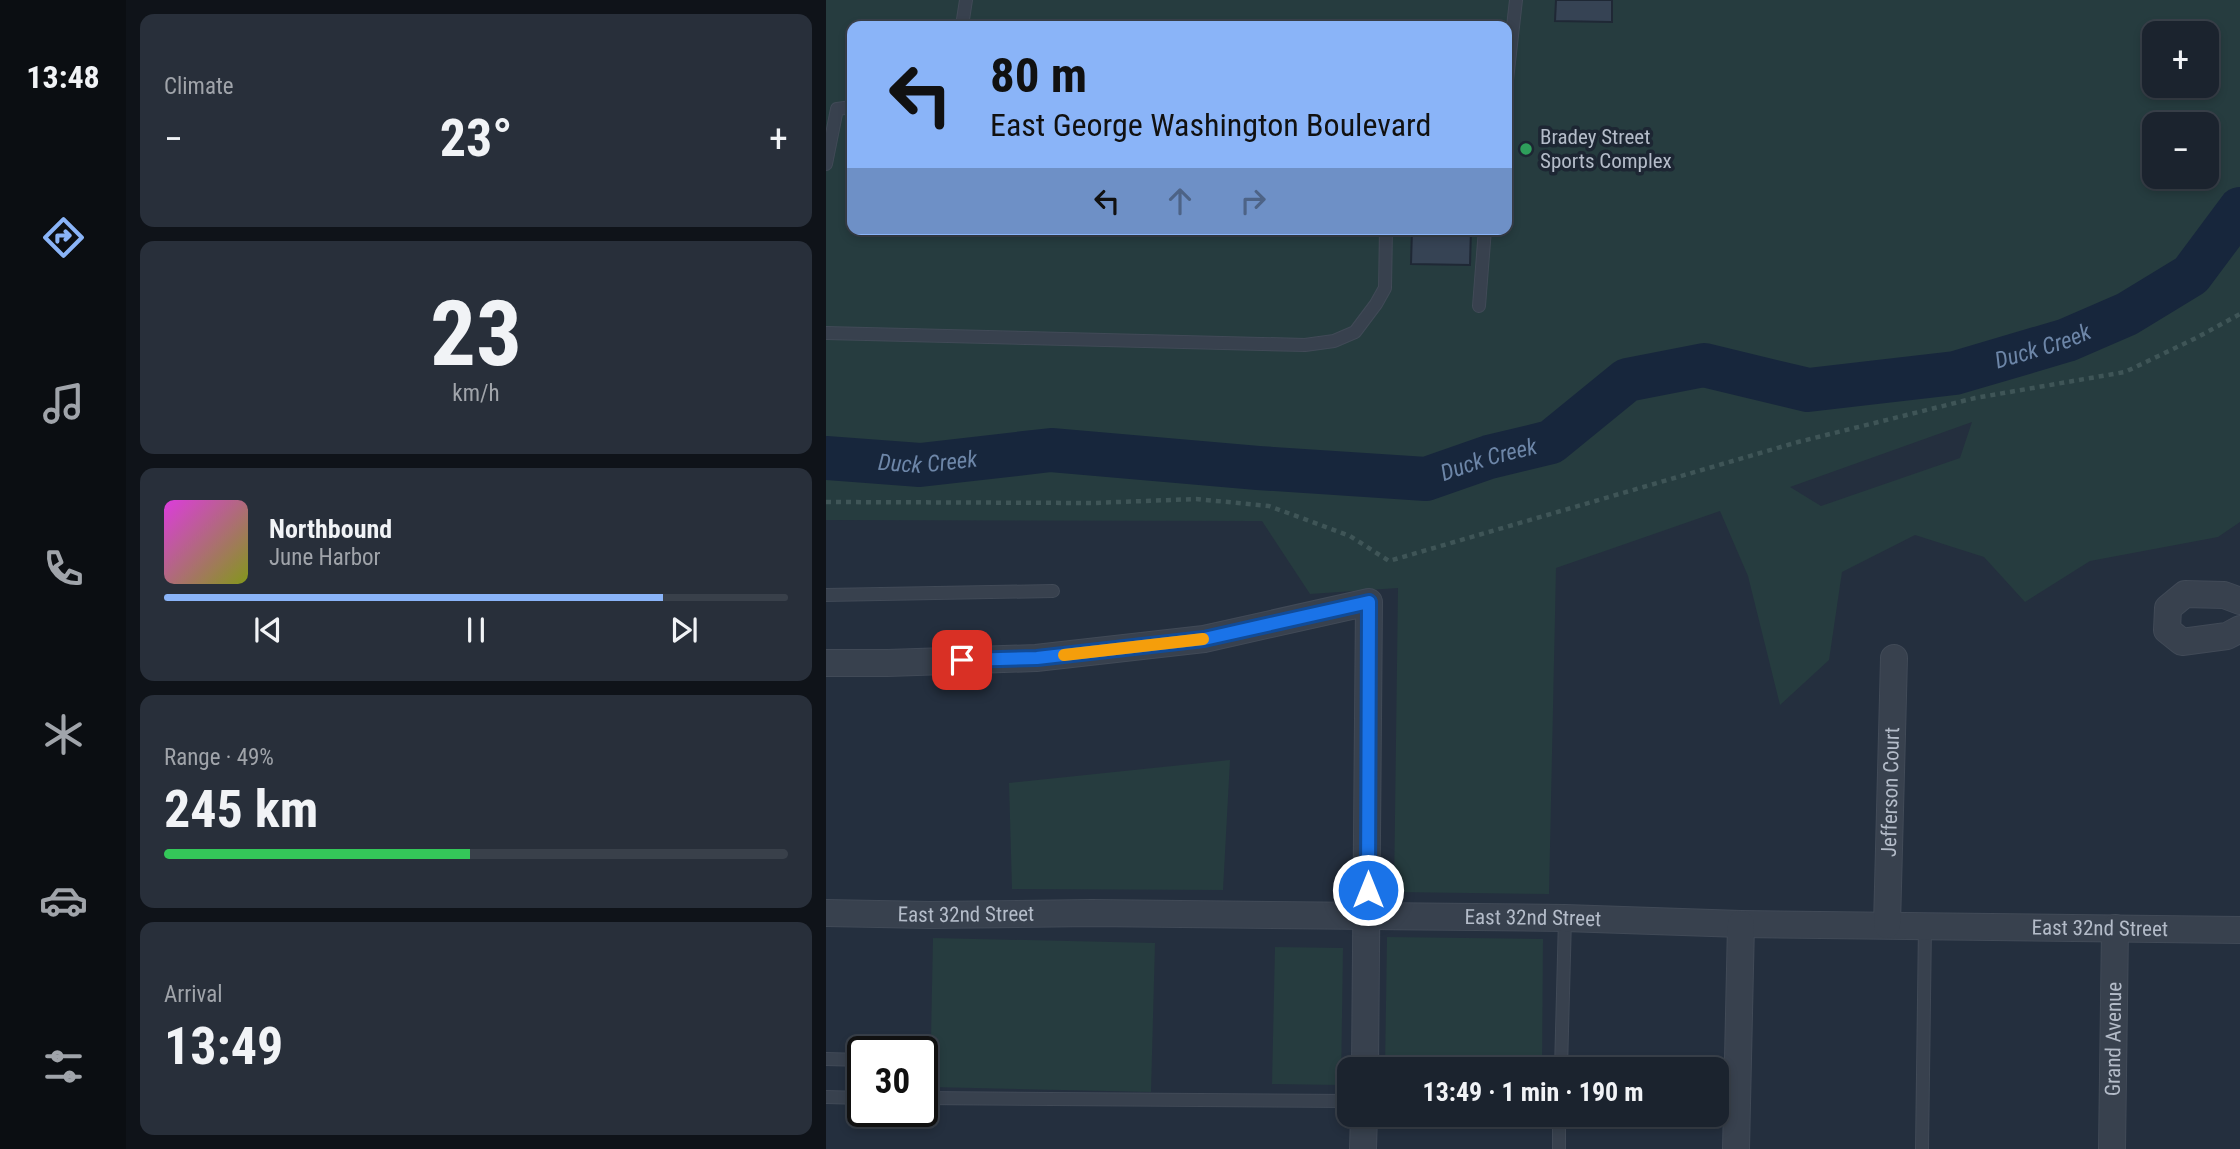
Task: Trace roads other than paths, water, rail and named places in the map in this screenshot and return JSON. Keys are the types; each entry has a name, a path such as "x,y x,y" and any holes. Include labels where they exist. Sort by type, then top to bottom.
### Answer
{"street":[{"path":"2240,601 2224,595 2185,594 2168,608 2166,618 2167,630 2182,642 2227,636 2240,629"},
{"path":"826,663 1037,658 1204,639 1369,602 1365,1057"},
{"name":"Jefferson Court","path":"1886,925 1894,658"},
{"name":"East 32nd Street","path":"826,913 1565,918 2240,930"},
{"path":"1736,1149 1741,923"},
{"name":"Grand Avenue","path":"2112,1149 2115,928"},
{"path":"1363,1149 1364,1127"}],"lane":[{"path":"963,21 966,0"},
{"path":"1512,36 1516,0"},
{"path":"827,156 831,117 837,109 847,108"},
{"path":"826,333 1305,345 1334,341 1355,332 1377,304 1385,288 1386,235"},
{"path":"1479,306 1485,235"},
{"path":"826,595 1053,591"},
{"path":"1561,1057 1565,918"},
{"path":"1922,1149 1925,925"},
{"path":"826,1059 847,1060"},
{"path":"826,1097 847,1098"},
{"path":"938,1098 1337,1101"},
{"path":"1559,1127 1559,1149"}],"waterway":[{"name":"Duck Creek","path":"826,458 920,465 1051,450 1426,479 1489,457 1551,442 1627,380 1704,365 1808,390 1955,373 2067,340 2127,314 2191,275 2240,209"}],"place":[{"name":"Bradey Street Sports Complex","path":"1526,149"}]}
